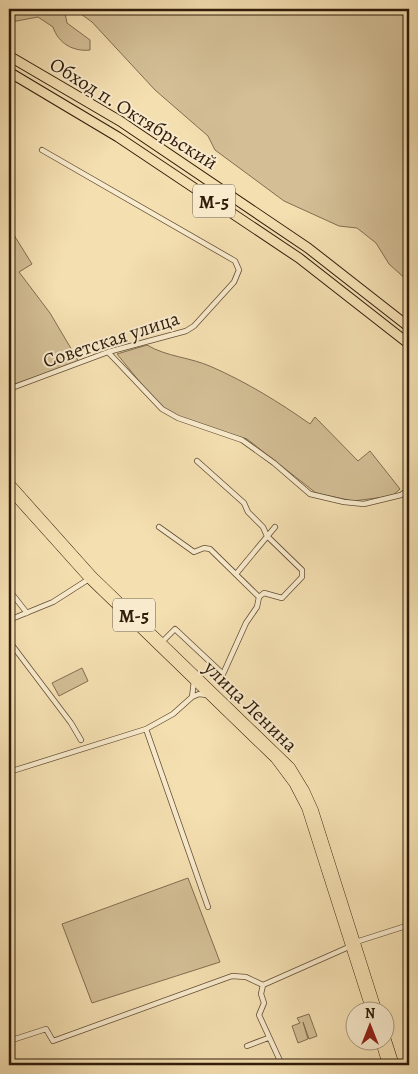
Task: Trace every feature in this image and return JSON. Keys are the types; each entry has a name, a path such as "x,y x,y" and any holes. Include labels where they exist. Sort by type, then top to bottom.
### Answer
{"highway":[{"name":"Обход п. Октябрьский","path":"9,56 120,121 300,242 409,327"},
{"name":"Обход п. Октябрьский","path":"9,72 118,137 299,258 409,344"}],"main road":[{"name":"улица Ленина","path":"9,482 61,542 162,642 279,753 300,780 314,810 368,1002"},
{"name":"улица Ленина","path":"9,490 89,579 275,759 299,793 310,818 374,1002"},
{"path":"383,1052 388,1065"},
{"path":"391,1052 395,1065"}],"street":[{"name":"Советская улица","path":"9,389 108,352 186,331 194,326 234,282 239,270 238,264 42,150"},
{"path":"108,352 162,409 178,418 242,440 274,463 310,494 344,502 364,504 400,495 409,489"},
{"path":"162,642 175,629 223,674 246,623 257,607 259,597 264,593 282,598 303,574 267,536 263,527 248,512 244,503 197,461"},
{"path":"236,574 275,527"},
{"path":"159,528 194,552 204,548 210,549 259,597"},
{"path":"9,620 67,595 89,579"},
{"path":"9,590 27,612"},
{"path":"9,641 76,730 81,740"},
{"path":"192,697 194,681"},
{"path":"9,772 146,729 173,714 192,697 199,694 208,695"},
{"path":"146,729 208,907"},
{"path":"9,1041 46,1030 53,1041 232,976 246,977 263,985 353,944 409,925"},
{"path":"263,985 261,994 264,1003 259,1016 282,1065"},
{"path":"247,1046 268,1038"}],"shaded area":[{"path":"9,9 59,9 65,13 67,23 90,40 90,50 72,48 62,42 53,27 38,17 11,22 9,20"},
{"path":"74,9 409,9 409,282 389,264 376,243 357,228 339,226 284,201 215,150 208,136 155,90 92,22"},
{"path":"9,227 32,264 19,272 50,313 79,362 9,386"},
{"path":"147,345 162,352 204,364 225,373 262,393 310,424 315,417 358,461 370,451 400,489 392,496 353,501 316,493 247,439 193,423 161,408 117,354"},
{"path":"82,668 88,681 59,696 52,683"},
{"path":"188,878 220,962 92,1003 62,924"},
{"path":"309,1014 317,1036 309,1039 303,1022 308,1039 298,1043 292,1026 300,1023 297,1018"}]}
